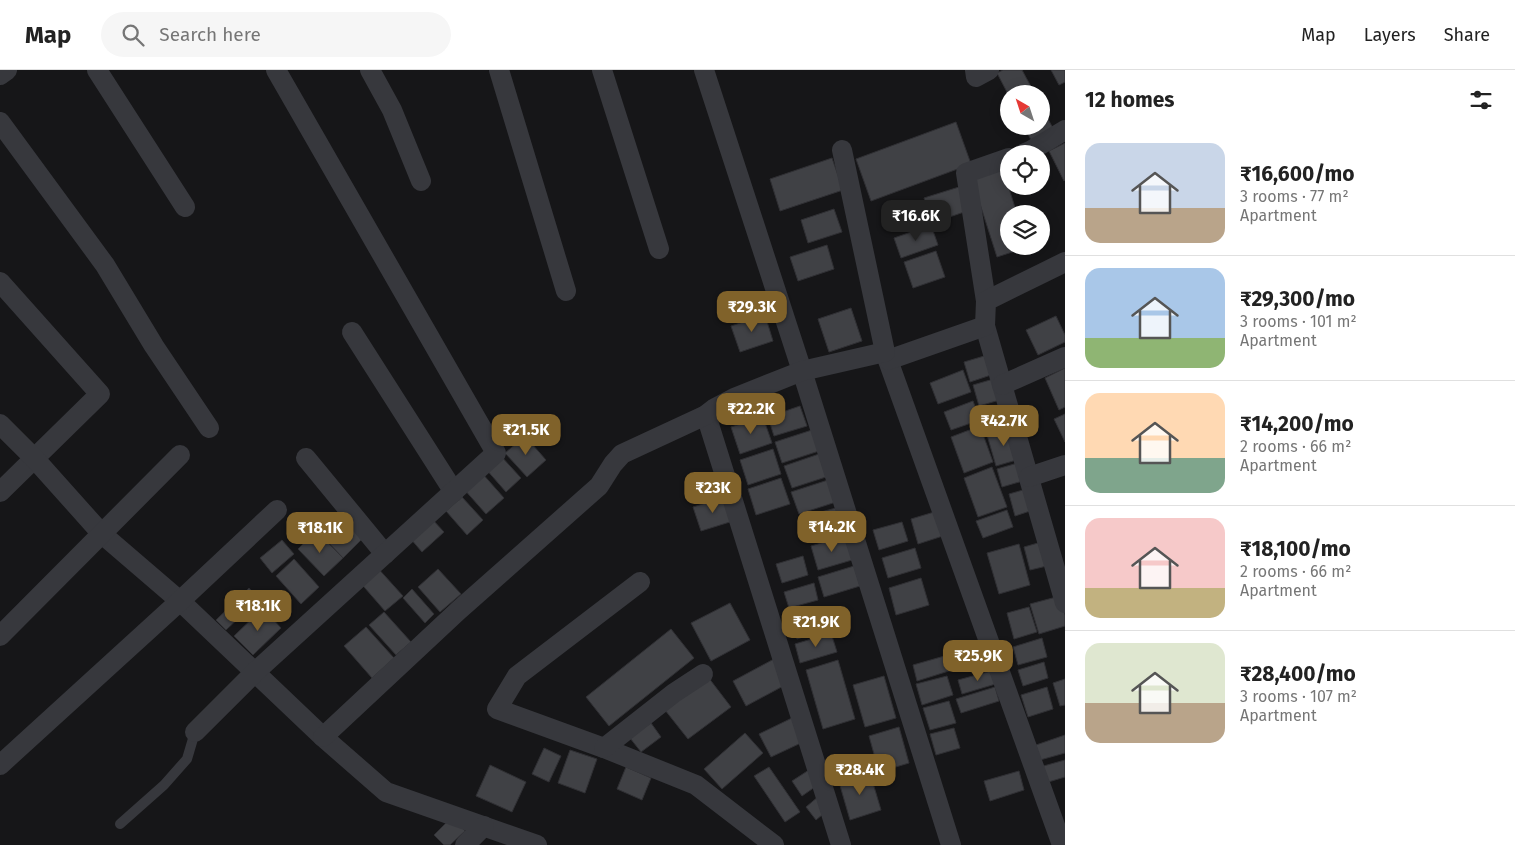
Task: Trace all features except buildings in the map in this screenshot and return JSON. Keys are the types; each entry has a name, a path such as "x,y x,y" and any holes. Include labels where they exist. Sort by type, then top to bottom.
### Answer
{"street":[{"path":"0,75 7,70"},
{"path":"97,70 185,207"},
{"path":"194,732 255,672 496,453 276,70"},
{"path":"370,70 392,110 421,181"},
{"path":"499,70 566,291"},
{"path":"602,70 659,249"},
{"path":"704,70 802,371 951,845"},
{"path":"975,70 976,77 989,70"},
{"path":"0,122 105,265 154,346 209,428"},
{"path":"1040,145 1065,130"},
{"path":"842,150 887,356 1062,845"},
{"path":"1000,161 966,173 986,301 985,326 1029,477 1061,574 1065,603"},
{"path":"986,301 1065,262"},
{"path":"0,282 100,394 0,492"},
{"path":"323,737 459,610 599,486 622,454 706,415 734,398 802,371 887,356 985,326"},
{"path":"352,332 454,492"},
{"path":"1002,385 1065,357"},
{"path":"706,415 841,845"},
{"path":"0,424 34,458 102,534 180,601 323,737 386,792 537,845"},
{"path":"0,636 180,455"},
{"path":"306,458 385,554"},
{"path":"1029,477 1065,466"},
{"path":"0,765 277,510"},
{"path":"640,582 517,676 497,709 604,748 696,786 774,845"},
{"path":"604,748 674,693 703,674"},
{"path":"465,845 484,826"}],"lane":[{"path":"120,824 164,784 187,759 194,732"}]}
